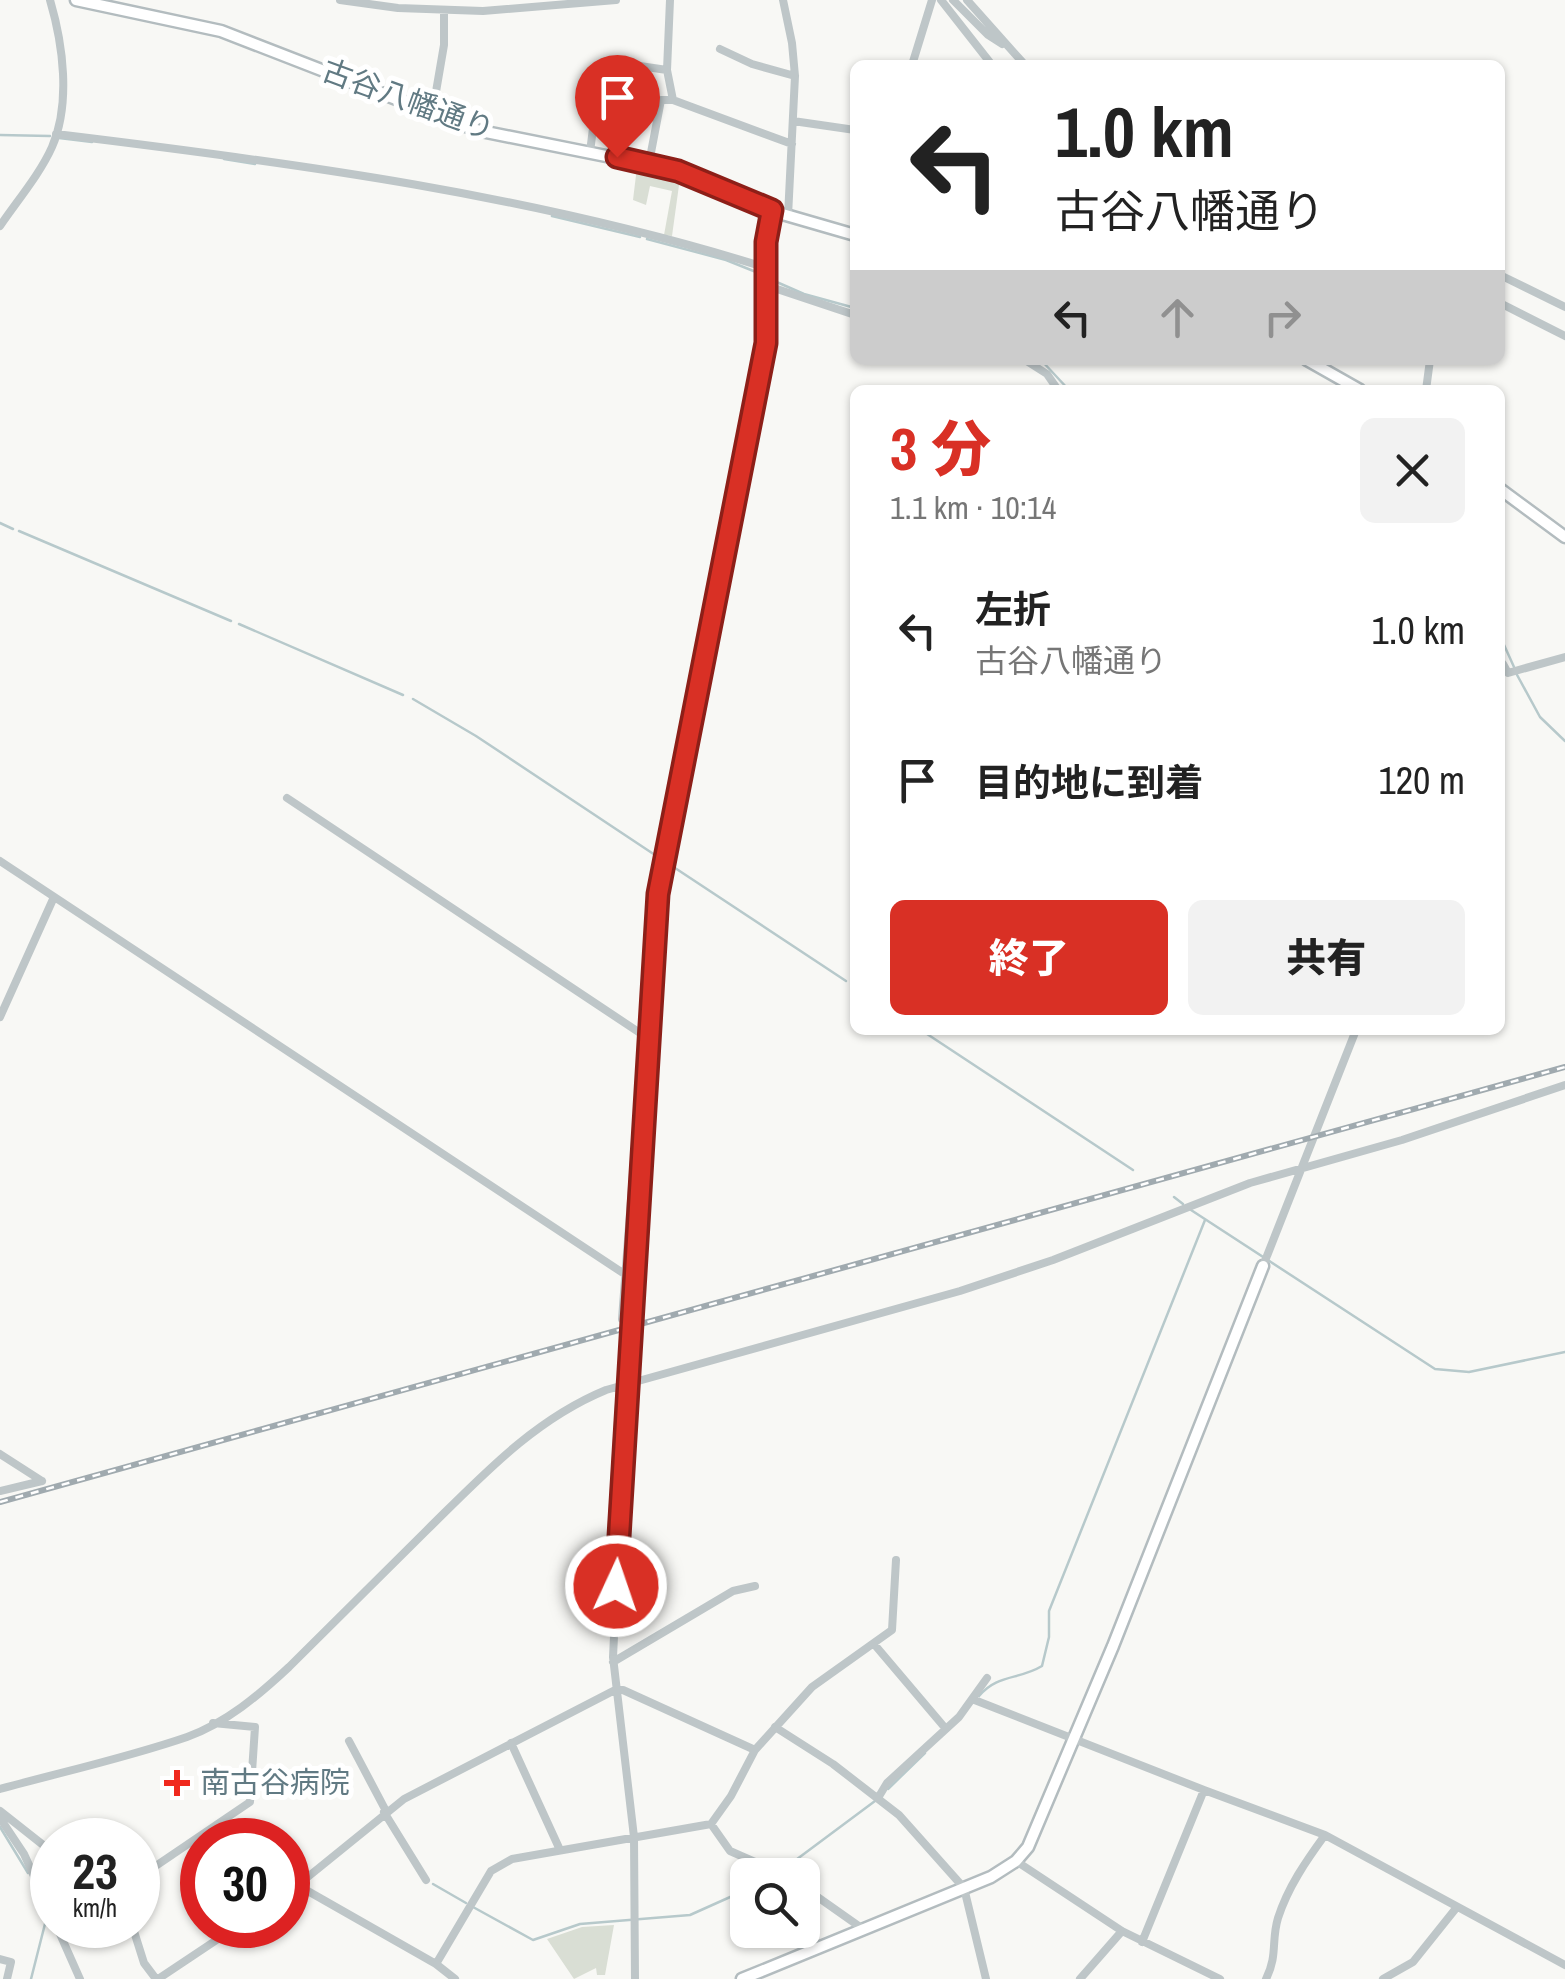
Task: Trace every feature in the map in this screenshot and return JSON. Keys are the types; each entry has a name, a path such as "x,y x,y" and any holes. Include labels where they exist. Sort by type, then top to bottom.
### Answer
{"street":[{"path":"0,226 52,148 63,110 60,46 50,0"},
{"name":"古谷八幡通り","path":"76,0 235,36 476,130 649,163 788,216 850,233"},
{"path":"340,0 444,11 616,0"},
{"path":"670,0 667,70 673,100"},
{"path":"782,0 795,76 788,216"},
{"path":"914,60 932,0"},
{"path":"942,0 988,60"},
{"path":"953,0 988,35 1006,46"},
{"path":"968,0 1020,60"},
{"path":"432,114 444,46 444,11"},
{"path":"720,49 752,64 795,76"},
{"path":"590,152 598,81 606,61 667,70"},
{"path":"649,163 661,100 673,100 792,144"},
{"path":"794,122 850,129"},
{"path":"56,134 373,175 494,197 644,231 767,268"},
{"path":"635,1979 634,1836 615,1690 614,1613 662,870 766,343 766,242 772,210"},
{"path":"1505,277 1565,307"},
{"path":"768,286 850,313"},
{"path":"1505,306 1565,336"},
{"path":"1034,365 1055,385"},
{"path":"1316,365 1351,385"},
{"path":"1505,493 1565,537"},
{"path":"1505,669 1508,674 1565,657"},
{"path":"287,798 649,1039"},
{"path":"0,861 626,1274"},
{"path":"0,1018 54,897"},
{"path":"742,1979 991,1877 1016,1860 1039,1829 1354,1035"},
{"path":"0,1789 189,1736 262,1692 495,1463 548,1419 578,1402 636,1382 960,1291 1053,1260 1250,1183 1402,1140 1565,1085"},
{"path":"622,1319 636,1133 644,1122"},
{"path":"640,1314 651,1134 644,1122"},
{"path":"614,1613 622,1603 636,1382"},
{"path":"614,1613 607,1602 620,1387"},
{"path":"0,1454 42,1481 0,1491"},
{"path":"436,1964 491,1871 512,1859 710,1824 732,1796 755,1750 812,1688 892,1630 896,1560"},
{"path":"613,1662 732,1591 755,1586"},
{"path":"874,1644 946,1728"},
{"path":"878,1798 887,1784 946,1728 987,1678"},
{"path":"310,1877 385,1812 419,1789 615,1690 623,1690 755,1750"},
{"path":"972,1699 1325,1835 1565,1965"},
{"path":"160,1863 250,1802 255,1727 213,1723"},
{"path":"776,1727 899,1815 964,1888 986,1979"},
{"path":"348,1741 426,1880"},
{"path":"511,1743 560,1850"},
{"path":"1142,1942 1204,1790"},
{"path":"0,1815 30,1836"},
{"path":"0,1815 30,1867"},
{"path":"710,1824 730,1851 746,1858"},
{"path":"1266,1979 1274,1962 1277,1920 1283,1905 1301,1868 1325,1835"},
{"path":"1016,1860 1122,1931 1220,1979"},
{"path":"310,1892 436,1964 455,1979"},
{"path":"820,1899 862,1929"},
{"path":"1383,1979 1413,1962 1457,1906"},
{"path":"1080,1979 1122,1931"},
{"path":"66,1948 80,1979"},
{"path":"139,1948 144,1964 157,1979 204,1948"},
{"path":"0,1959 12,1962 7,1979"}],"shaded area":[{"path":"637,167 680,178 672,236 664,235 672,191 650,186 646,205 633,200"},
{"path":"614,1925 605,1975 597,1975 596,1968 574,1979 547,1939 582,1927"}],"waterway":[{"path":"0,135 50,136"},
{"path":"59,138 92,142"},
{"path":"224,159 255,164"},
{"path":"552,216 640,237"},
{"path":"647,239 726,260 761,274"},
{"path":"772,280 850,307"},
{"path":"1046,365 1064,385"},
{"path":"0,523 13,529"},
{"path":"19,531 231,621"},
{"path":"239,624 403,695"},
{"path":"1505,647 1514,667"},
{"path":"1516,673 1540,717 1565,741"},
{"path":"413,699 476,736 658,857"},
{"path":"669,864 846,981"},
{"path":"929,1035 1133,1170"},
{"path":"1174,1197 1183,1204"},
{"path":"1191,1210 1435,1369 1469,1372 1565,1352"},
{"path":"979,1696 993,1684 1042,1666 1049,1637 1049,1611 1205,1220"},
{"path":"888,1789 925,1753"},
{"path":"798,1858 875,1801"},
{"path":"0,1827 28,1873"},
{"path":"433,1884 466,1903"},
{"path":"473,1907 533,1940 580,1924 690,1915 730,1897"},
{"path":"31,1979 39,1948"}],"railway":[{"path":"0,1502 1565,1067"}],"place":[{"name":"南古谷病院","path":"177,1783"}],"route":[{"path":"616,1586 658,894 766,343 766,242 772,210 678,171 617,157"}]}
